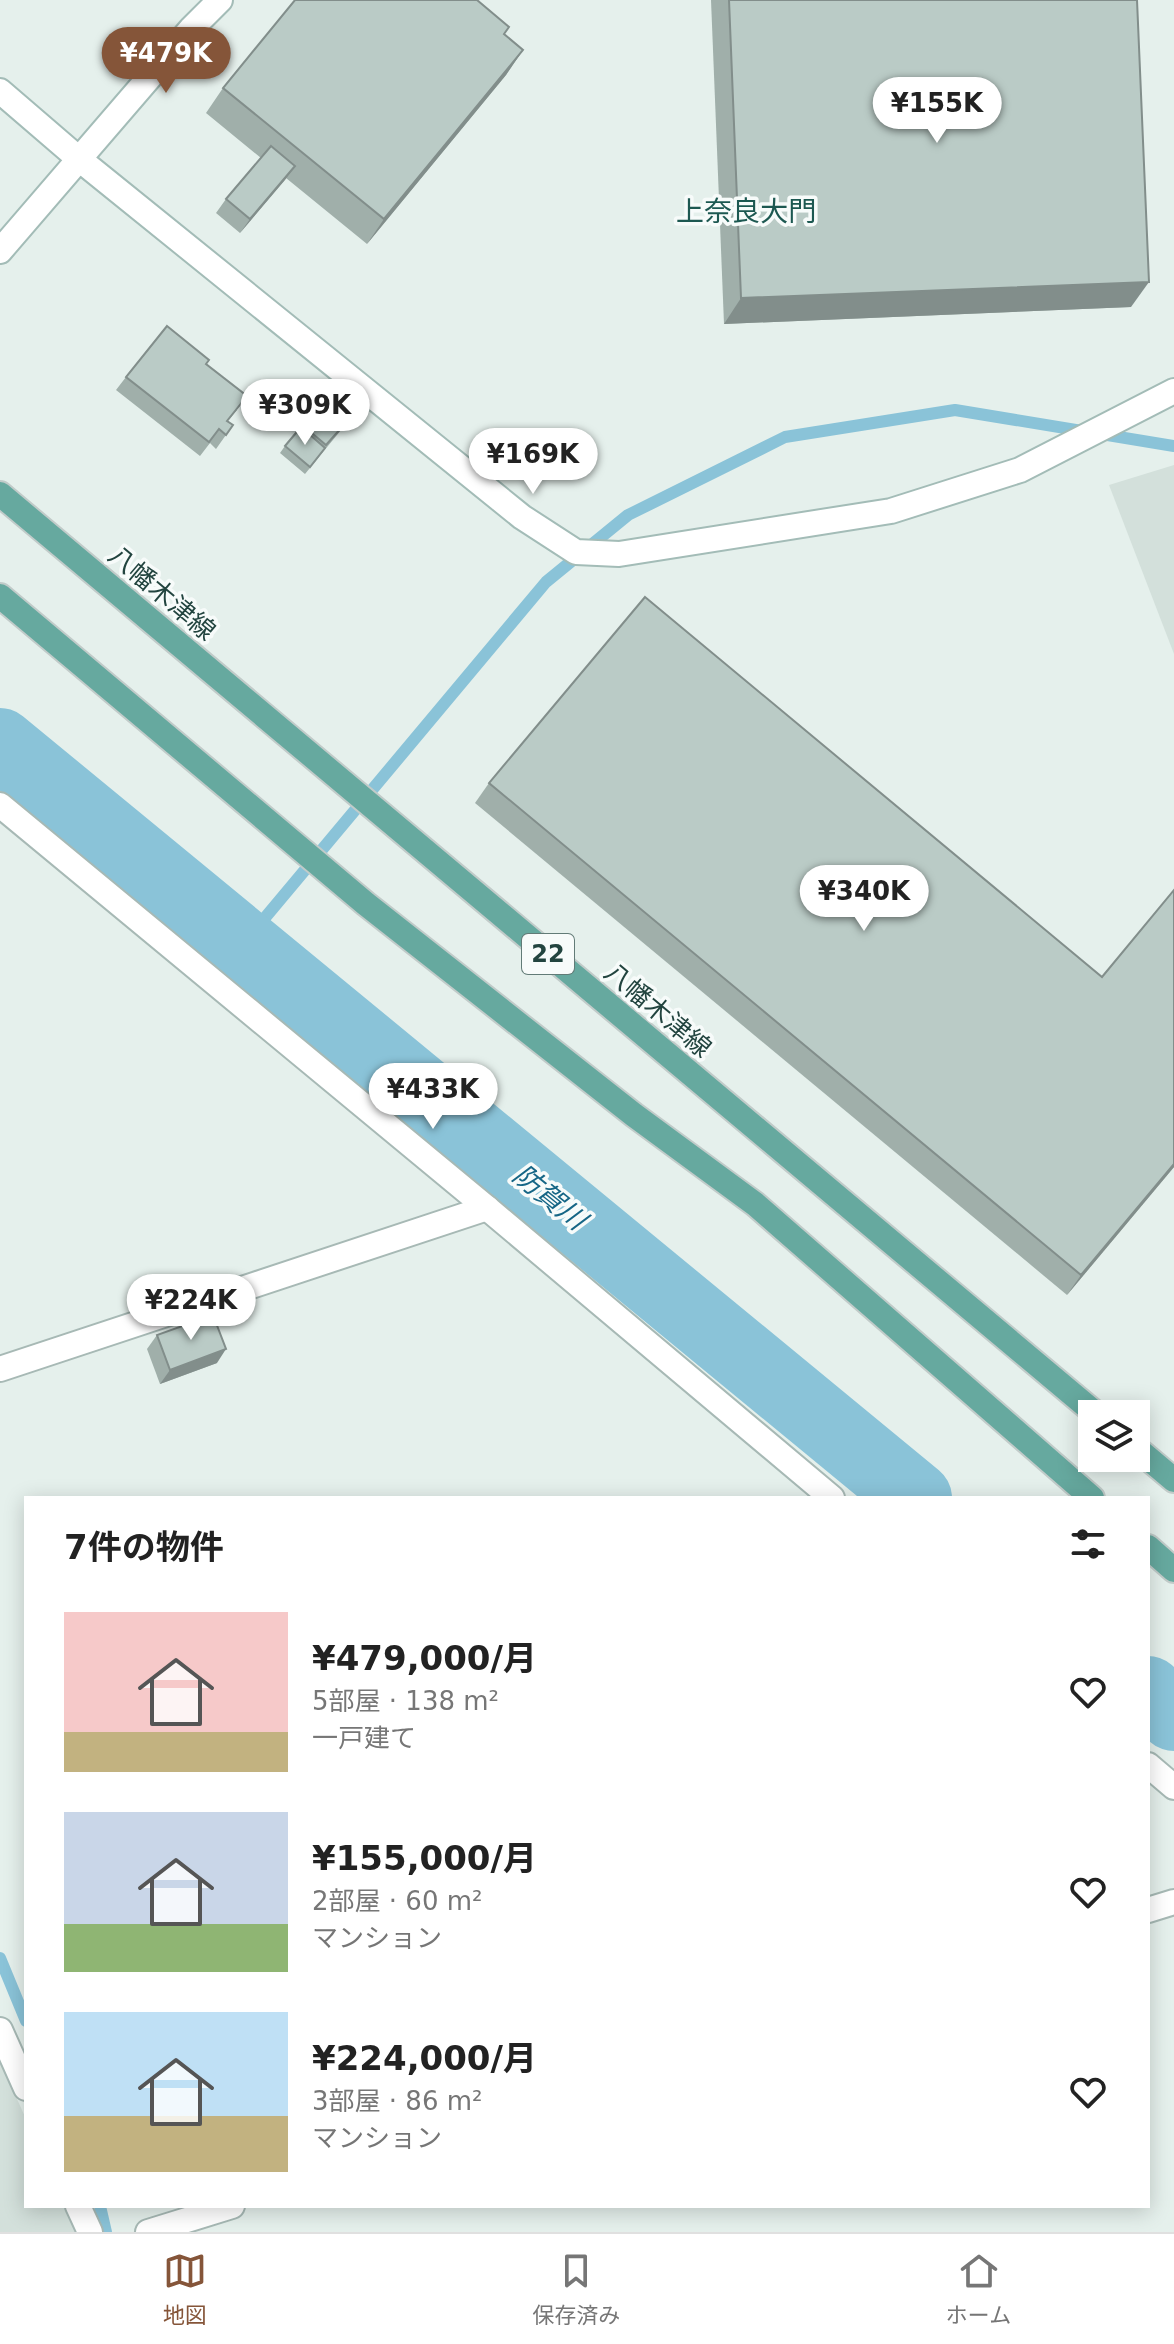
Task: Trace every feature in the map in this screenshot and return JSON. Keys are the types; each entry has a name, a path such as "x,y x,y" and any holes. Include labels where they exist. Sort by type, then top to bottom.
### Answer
{"main road":[{"name":"八幡木津線","path":"0,494 1079,1400"},
{"path":"0,596 366,904 634,1115 755,1204 1090,1496"},
{"path":"1150,1460 1174,1480"},
{"path":"1150,1549 1174,1570"}],"street":[{"path":"0,251 191,29 220,0"},
{"path":"0,91 79,159 522,517 576,552 619,554 891,511 1020,470 1174,391"},
{"path":"0,805 830,1496"},
{"path":"0,1369 487,1208"},
{"path":"1150,1767 1174,1787"},
{"path":"1150,1909 1174,1902"},
{"path":"0,2030 24,2084"},
{"path":"79,2208 90,2232"},
{"path":"148,2232 226,2208"}],"shaded area":[{"path":"1174,465 1174,654 1109,485"},
{"path":"0,2061 24,2115 24,2208 66,2208 77,2232 0,2232"}],"building":[{"path":"295,0 477,0 509,27 504,34 523,50 384,219 223,88"},
{"path":"729,0 1137,0 1149,282 741,298"},
{"path":"271,146 295,166 250,219 226,199"},
{"path":"167,326 209,360 206,364 247,396 227,421 233,425 226,435 219,429 209,442 126,377"},
{"path":"327,397 351,417 326,445 307,429 326,405 323,402"},
{"path":"301,427 325,448 310,467 285,446"},
{"path":"645,597 1102,977 1174,890 1174,1164 1081,1275 489,783"},
{"path":"213,1315 226,1349 170,1370 157,1335"}],"waterway":[{"path":"243,944 546,582 628,515 785,437 955,410 1174,446"},
{"name":"防賀川","path":"0,744 914,1496"},
{"name":"防賀川","path":"1150,1694 1174,1715"},
{"path":"0,1958 24,2016"},
{"path":"100,2208 106,2232"}],"district":[{"name":"上奈良大門","path":"746,211"}]}
